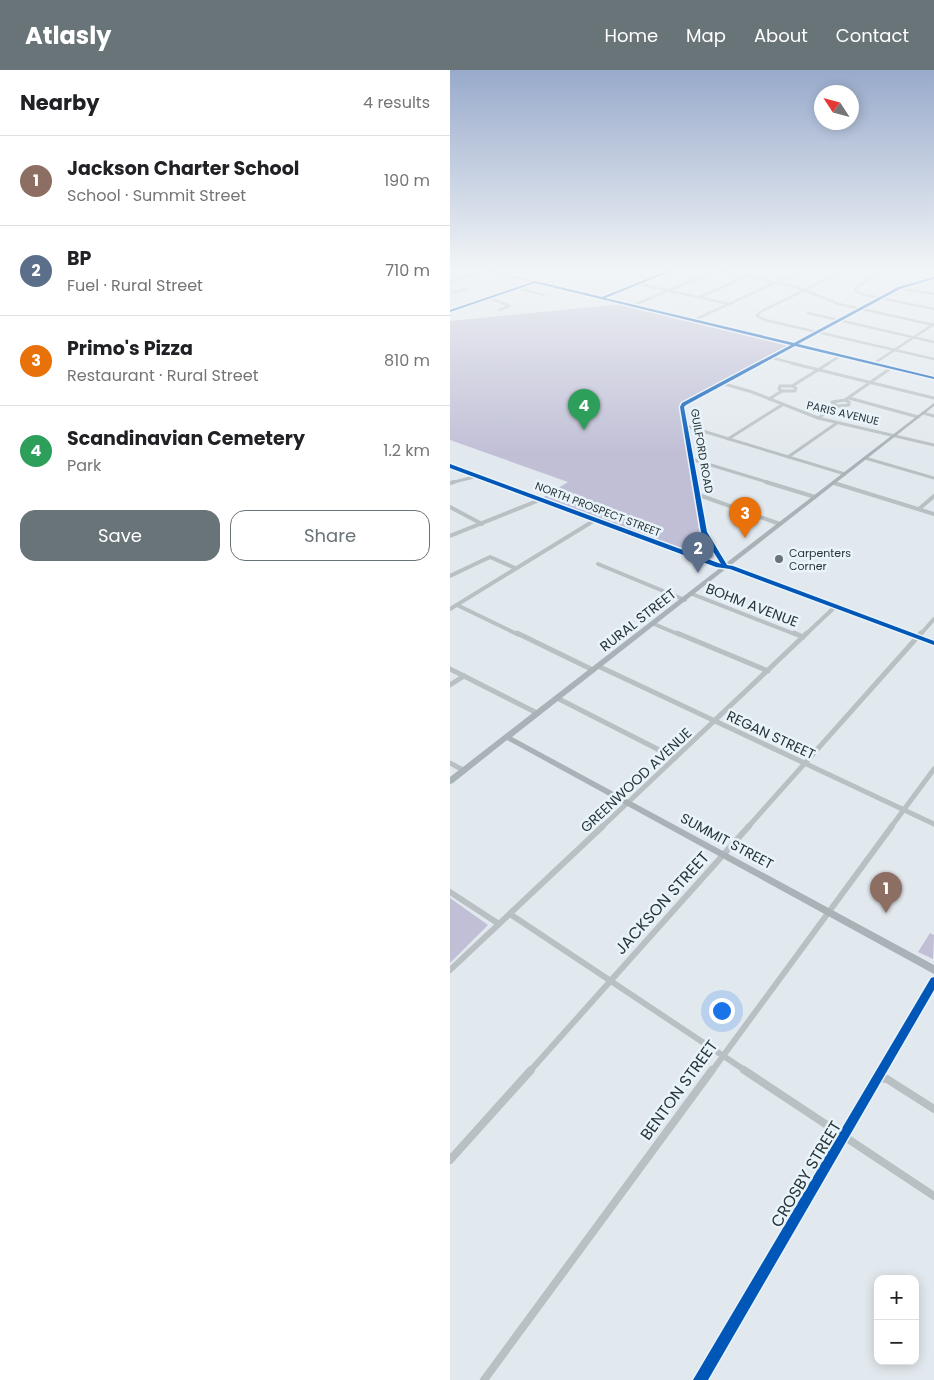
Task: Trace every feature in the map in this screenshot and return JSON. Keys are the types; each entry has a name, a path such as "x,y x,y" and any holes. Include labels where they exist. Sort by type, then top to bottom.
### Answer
{"street":[{"path":"736,330 934,378"},
{"path":"808,330 934,359"},
{"name":"GUILFORD ROAD","path":"725,566 704,532 699,495 691,459 684,404 820,330"},
{"path":"882,330 934,342"},
{"path":"874,364 925,330"},
{"path":"782,391 779,389 780,386 792,386 840,356"},
{"path":"769,357 934,398"},
{"path":"847,399 891,368"},
{"name":"PARIS AVENUE","path":"721,383 770,399 818,418 895,435 934,446"},
{"path":"770,399 782,391 795,390 796,388 792,386"},
{"path":"818,418 836,406 849,405 847,399"},
{"path":"836,406 833,404 833,401 847,399 920,415 934,416"},
{"name":"RURAL STREET","path":"450,781 685,600 725,566 934,404"},
{"path":"728,439 782,405"},
{"path":"788,457 837,423"},
{"path":"686,426 845,474"},
{"path":"865,458 934,478"},
{"path":"691,459 814,497"},
{"name":"NORTH PROSPECT STREET","path":"450,466 718,566 731,567 837,605 934,643"},
{"path":"450,483 478,476"},
{"path":"834,483 934,514"},
{"path":"699,495 780,524"},
{"path":"920,509 934,496"},
{"path":"450,536 542,499"},
{"path":"450,507 482,524"},
{"path":"450,608 594,520"},
{"path":"450,576 490,557 515,568"},
{"path":"598,564 685,600"},
{"name":"BOHM AVENUE","path":"692,594 803,637"},
{"name":"REGAN STREET","path":"457,605 715,721 934,824"},
{"name":"GREENWOOD AVENUE","path":"450,970 837,605"},
{"name":"JACKSON STREET","path":"450,1160 934,618"},
{"path":"654,624 768,671"},
{"path":"450,668 537,713"},
{"path":"450,685 464,676"},
{"path":"557,698 675,758"},
{"name":"SUMMIT STREET","path":"507,737 934,970"},
{"path":"450,763 463,770"},
{"name":"BENTON STREET","path":"484,1380 934,769"},
{"path":"450,892 499,924"},
{"path":"510,914 934,1196"},
{"name":"CROSBY STREET","path":"700,1380 879,1078 934,981"},
{"path":"879,1078 887,1079 934,1109"}],"shaded area":[{"path":"450,330 733,330 791,344 680,406 699,528 715,556 707,560 542,498 568,482 450,440"},
{"path":"450,898 488,925 450,963"},
{"path":"930,933 934,935 933,959 918,952"}],"cycle path":[{"path":"735,330 934,378"},
{"path":"725,566 704,532 682,407 684,404 821,330"},
{"path":"450,466 718,566 731,567 934,643"},
{"path":"700,1380 934,981"}],"place":[{"name":"Scandinavian Cemetery","path":"584,430"},
{"name":"Primo's Pizza","path":"745,538"},
{"name":"Carpenters Corner","path":"779,559"},
{"name":"BP","path":"698,573"},
{"name":"Jackson Charter School","path":"886,913"}]}
